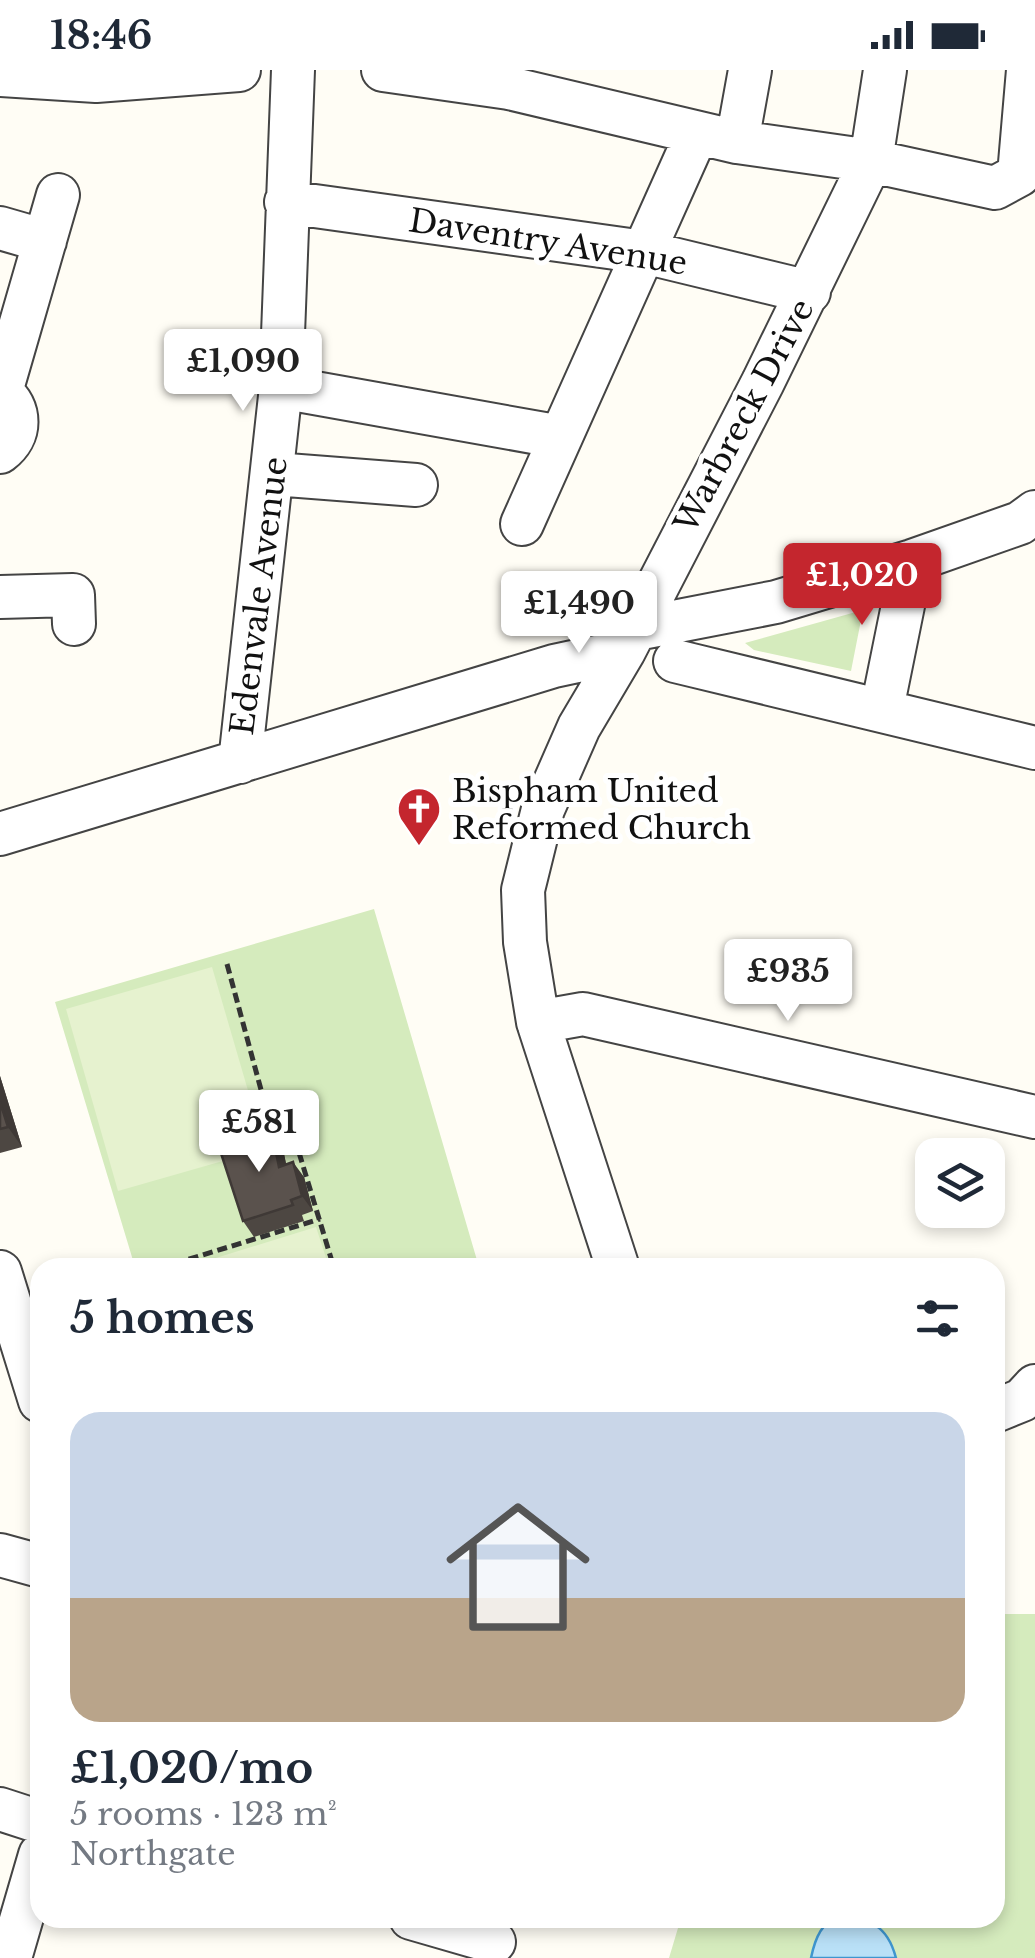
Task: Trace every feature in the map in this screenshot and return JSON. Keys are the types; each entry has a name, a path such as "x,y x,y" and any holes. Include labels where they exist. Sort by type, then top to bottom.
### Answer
{"street":[{"path":"0,76 96,81 239,70"},
{"name":"Edenvale Avenue","path":"240,762 281,387 293,70"},
{"path":"383,70 508,88 717,138 871,161 994,188 1019,174 1028,70"},
{"path":"522,524 644,252 717,138 750,70"},
{"name":"Warbreck Drive","path":"615,1258 538,1022 525,942 523,890 543,809 580,727 809,292 871,161 885,70"},
{"path":"0,452 11,442 18,421 10,399 1,392 58,194"},
{"name":"Daventry Avenue","path":"286,202 644,252 809,292"},
{"path":"0,228 45,241"},
{"path":"281,387 561,437"},
{"path":"274,474 416,484"},
{"path":"0,834 554,666 628,640 776,602 912,561 1020,523 1035,512"},
{"path":"882,709 912,561"},
{"path":"0,597 73,595 74,624"},
{"path":"675,661 1035,748"},
{"path":"538,1022 583,1014 1035,1117"},
{"path":"0,1272 30,1368"},
{"path":"1005,1406 1022,1400 1035,1386"},
{"path":"0,1554 30,1563"},
{"path":"0,1809 30,1819"},
{"path":"10,1958 30,1889"},
{"path":"451,1928 495,1939"}],"path":[{"path":"227,964 273,1134 296,1146 331,1258"},
{"path":"193,1258 320,1219"}],"green space":[{"path":"863,610 851,671 754,650 745,643"},
{"path":"374,909 476,1258 132,1258 55,1002"},
{"path":"212,967 265,1149 118,1191 66,1009"},
{"path":"316,1227 326,1258 216,1258"},
{"path":"1005,1614 1035,1614 1035,1958 669,1958 678,1928 1005,1928"}],"water":[{"path":"879,1928 896,1958 811,1958 822,1929"}],"building":[{"path":"0,1102 8,1127 0,1129"},
{"path":"271,1128 279,1167 293,1162 302,1196 291,1200 293,1205 243,1221 218,1144"}],"place":[{"name":"Bispham United Reformed Church","path":"419,847"}]}
